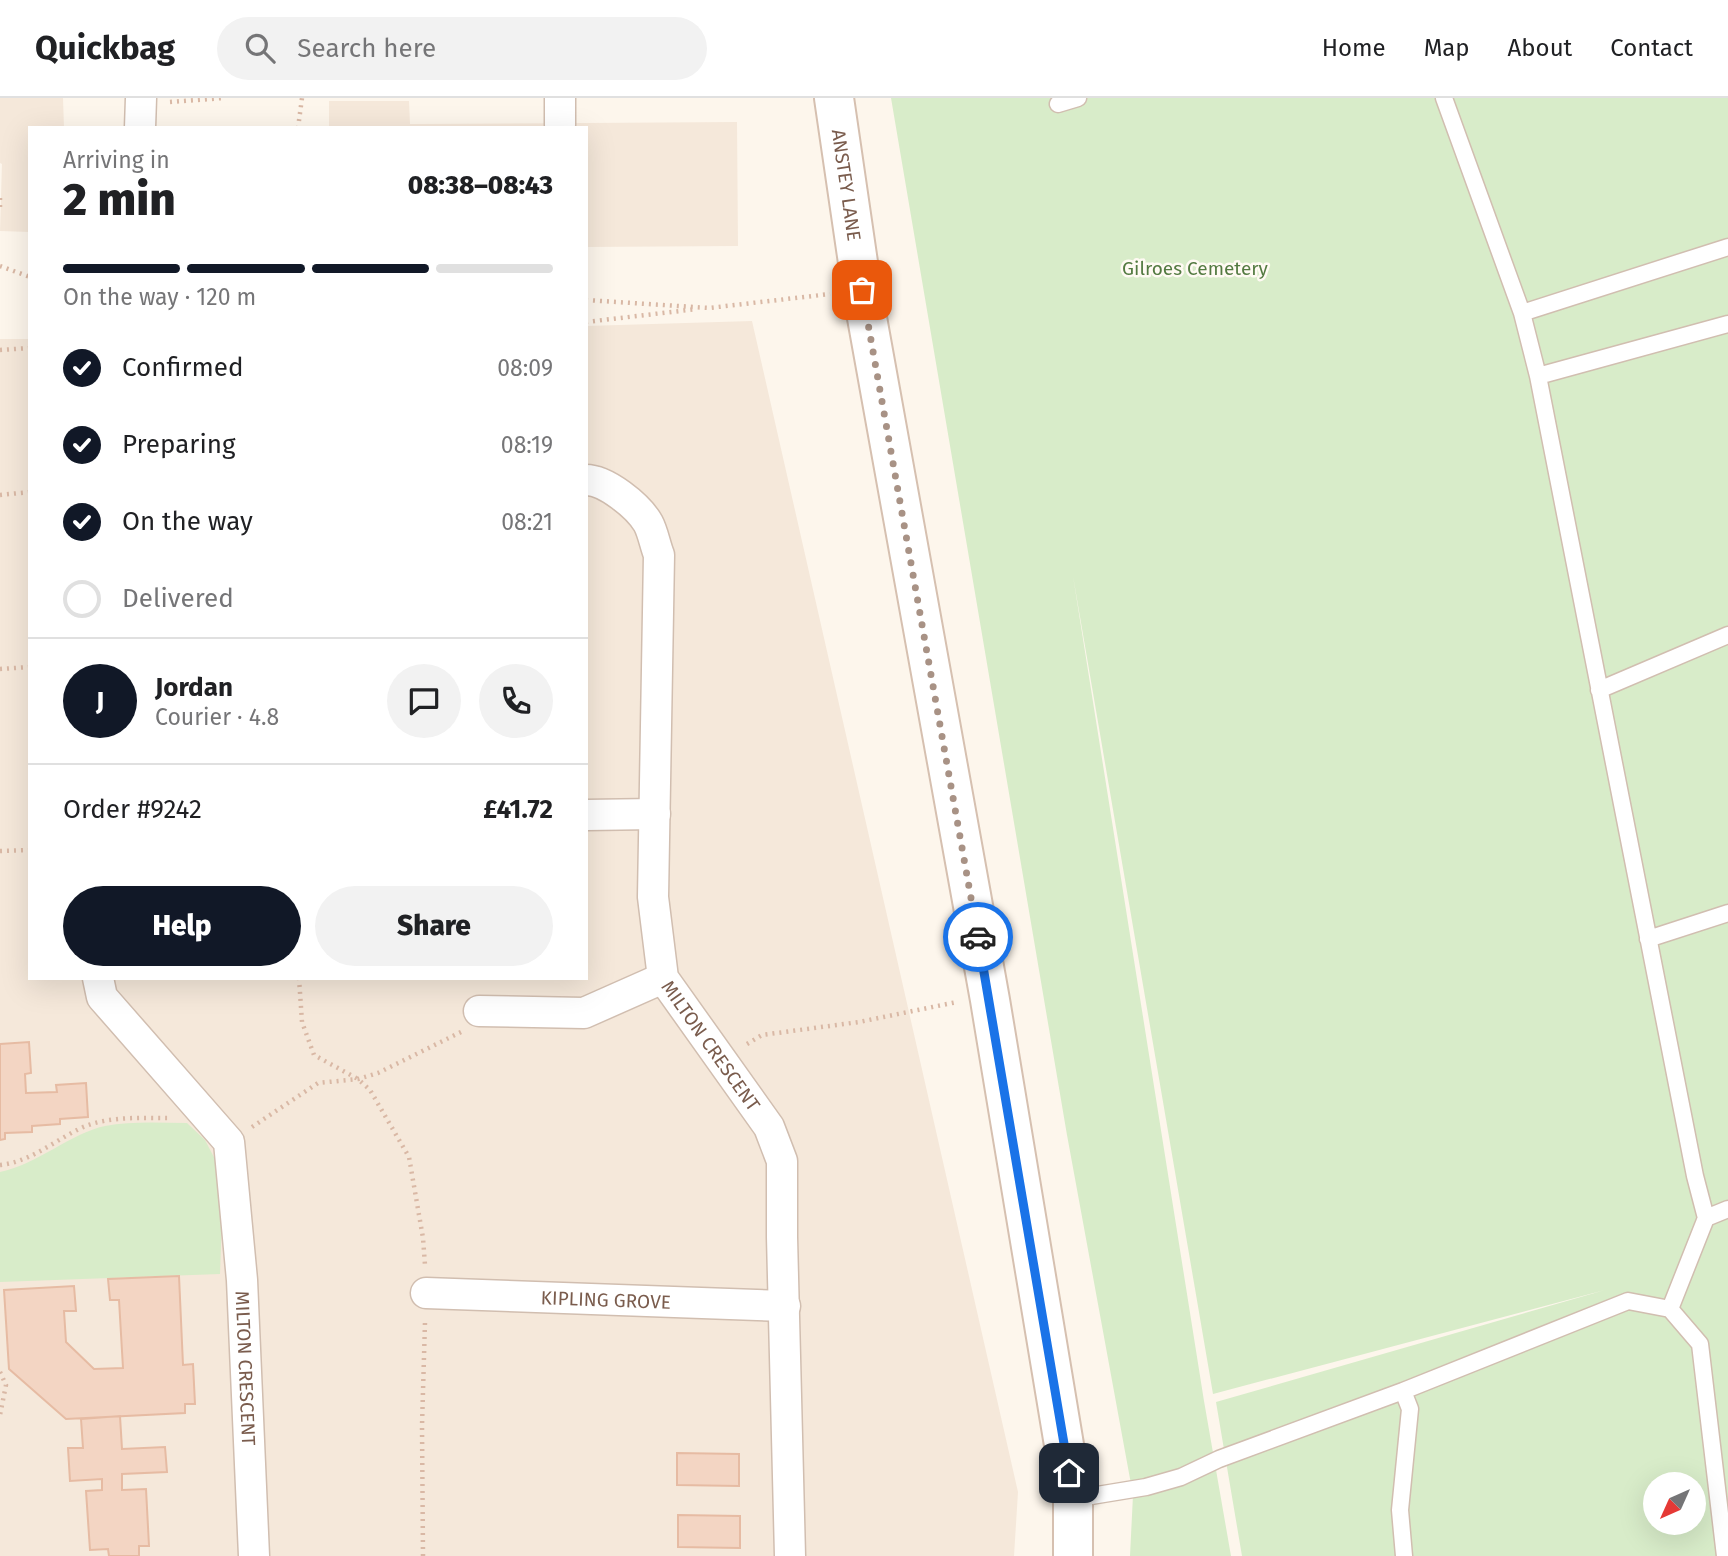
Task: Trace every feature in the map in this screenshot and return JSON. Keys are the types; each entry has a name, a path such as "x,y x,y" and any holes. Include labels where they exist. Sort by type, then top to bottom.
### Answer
{"main road":[{"name":"ANSTEY LANE","path":"834,98 862,290 990,1000 1073,1499 1073,1556"}],"street":[{"name":"MILTON CRESCENT","path":"588,480 623,496 648,523 659,555 653,897 663,978 769,1127 782,1161 790,1556"},
{"path":"588,815 655,814"},
{"path":"479,1011 584,1013 663,978"},
{"path":"98,980 102,997 229,1142"},
{"name":"MILTON CRESCENT","path":"229,1142 242,1280 254,1556"},
{"name":"KIPLING GROVE","path":"426,1293 785,1306"}],"lane":[{"path":"1058,104 1079,98"},
{"path":"1444,98 1522,313 1538,376 1695,1176 1706,1217 1670,1309"},
{"path":"1522,313 1728,247"},
{"path":"1538,376 1728,324"},
{"path":"1599,690 1728,635"},
{"path":"1648,939 1728,913"},
{"path":"1706,1217 1728,1209"},
{"path":"1073,1499 1146,1487 1181,1477 1628,1301 1670,1309 1700,1344 1725,1556"},
{"path":"1402,1391 1410,1409 1400,1510 1404,1556"}],"path":[{"path":"140,109 224,98"},
{"path":"298,126 302,98"},
{"path":"0,198 0,210"},
{"path":"0,266 28,276"},
{"path":"588,322 862,290"},
{"path":"588,300 709,308"},
{"path":"0,350 28,348"},
{"path":"0,495 28,492"},
{"path":"0,669 28,667"},
{"path":"0,851 28,850"},
{"path":"299,980 302,1022 314,1055 358,1079 370,1090 409,1157 423,1238 426,1293 422,1426 423,1556"},
{"path":"721,1058 762,1035 859,1022 932,1006 990,1000"},
{"path":"229,1142 317,1083 358,1079 378,1073 468,1029 479,1011"},
{"path":"0,1165 9,1164 82,1128 103,1121 208,1118"},
{"path":"0,1372 6,1385 0,1415"}],"shaded area":[{"path":"0,98 63,98 64,126 28,126 28,232 0,231"},
{"path":"329,101 409,101 410,124 737,122 738,246 588,247 588,126 329,126"},
{"path":"752,321 1018,1492 1014,1556 0,1556 0,339 28,339 28,980 588,980 588,326"}],"green space":[{"name":"Gilroes Cemetery","path":"891,98 1728,98 1728,1556 1242,1556 1216,1402 1605,1290 1213,1394 1073,576 1231,1556 1130,1556 1133,1495 1067,1135"},
{"path":"187,1123 205,1140 217,1163 222,1217 220,1274 0,1282 0,1172 105,1126"}],"building":[{"path":"29,1042 31,1073 25,1074 26,1093 57,1092 56,1085 86,1083 88,1117 60,1119 60,1124 32,1126 32,1132 5,1133 5,1139 0,1140 0,1044"},
{"path":"179,1276 183,1365 193,1364 195,1404 185,1404 185,1413 66,1419 9,1369 4,1290 74,1286 76,1311 64,1311 66,1342 94,1369 123,1368 119,1300 110,1300 108,1279"},
{"path":"120,1416 122,1449 165,1447 167,1472 122,1474 122,1490 146,1489 149,1546 139,1546 139,1556 109,1556 108,1549 90,1550 86,1491 102,1490 102,1479 70,1481 68,1448 83,1448 81,1419"},
{"path":"677,1453 739,1454 739,1486 677,1485"},
{"path":"678,1515 740,1516 740,1548 678,1547"}],"way so far":[{"path":"862,290 978,937"}],"route":[{"path":"978,937 1069,1473"}]}
